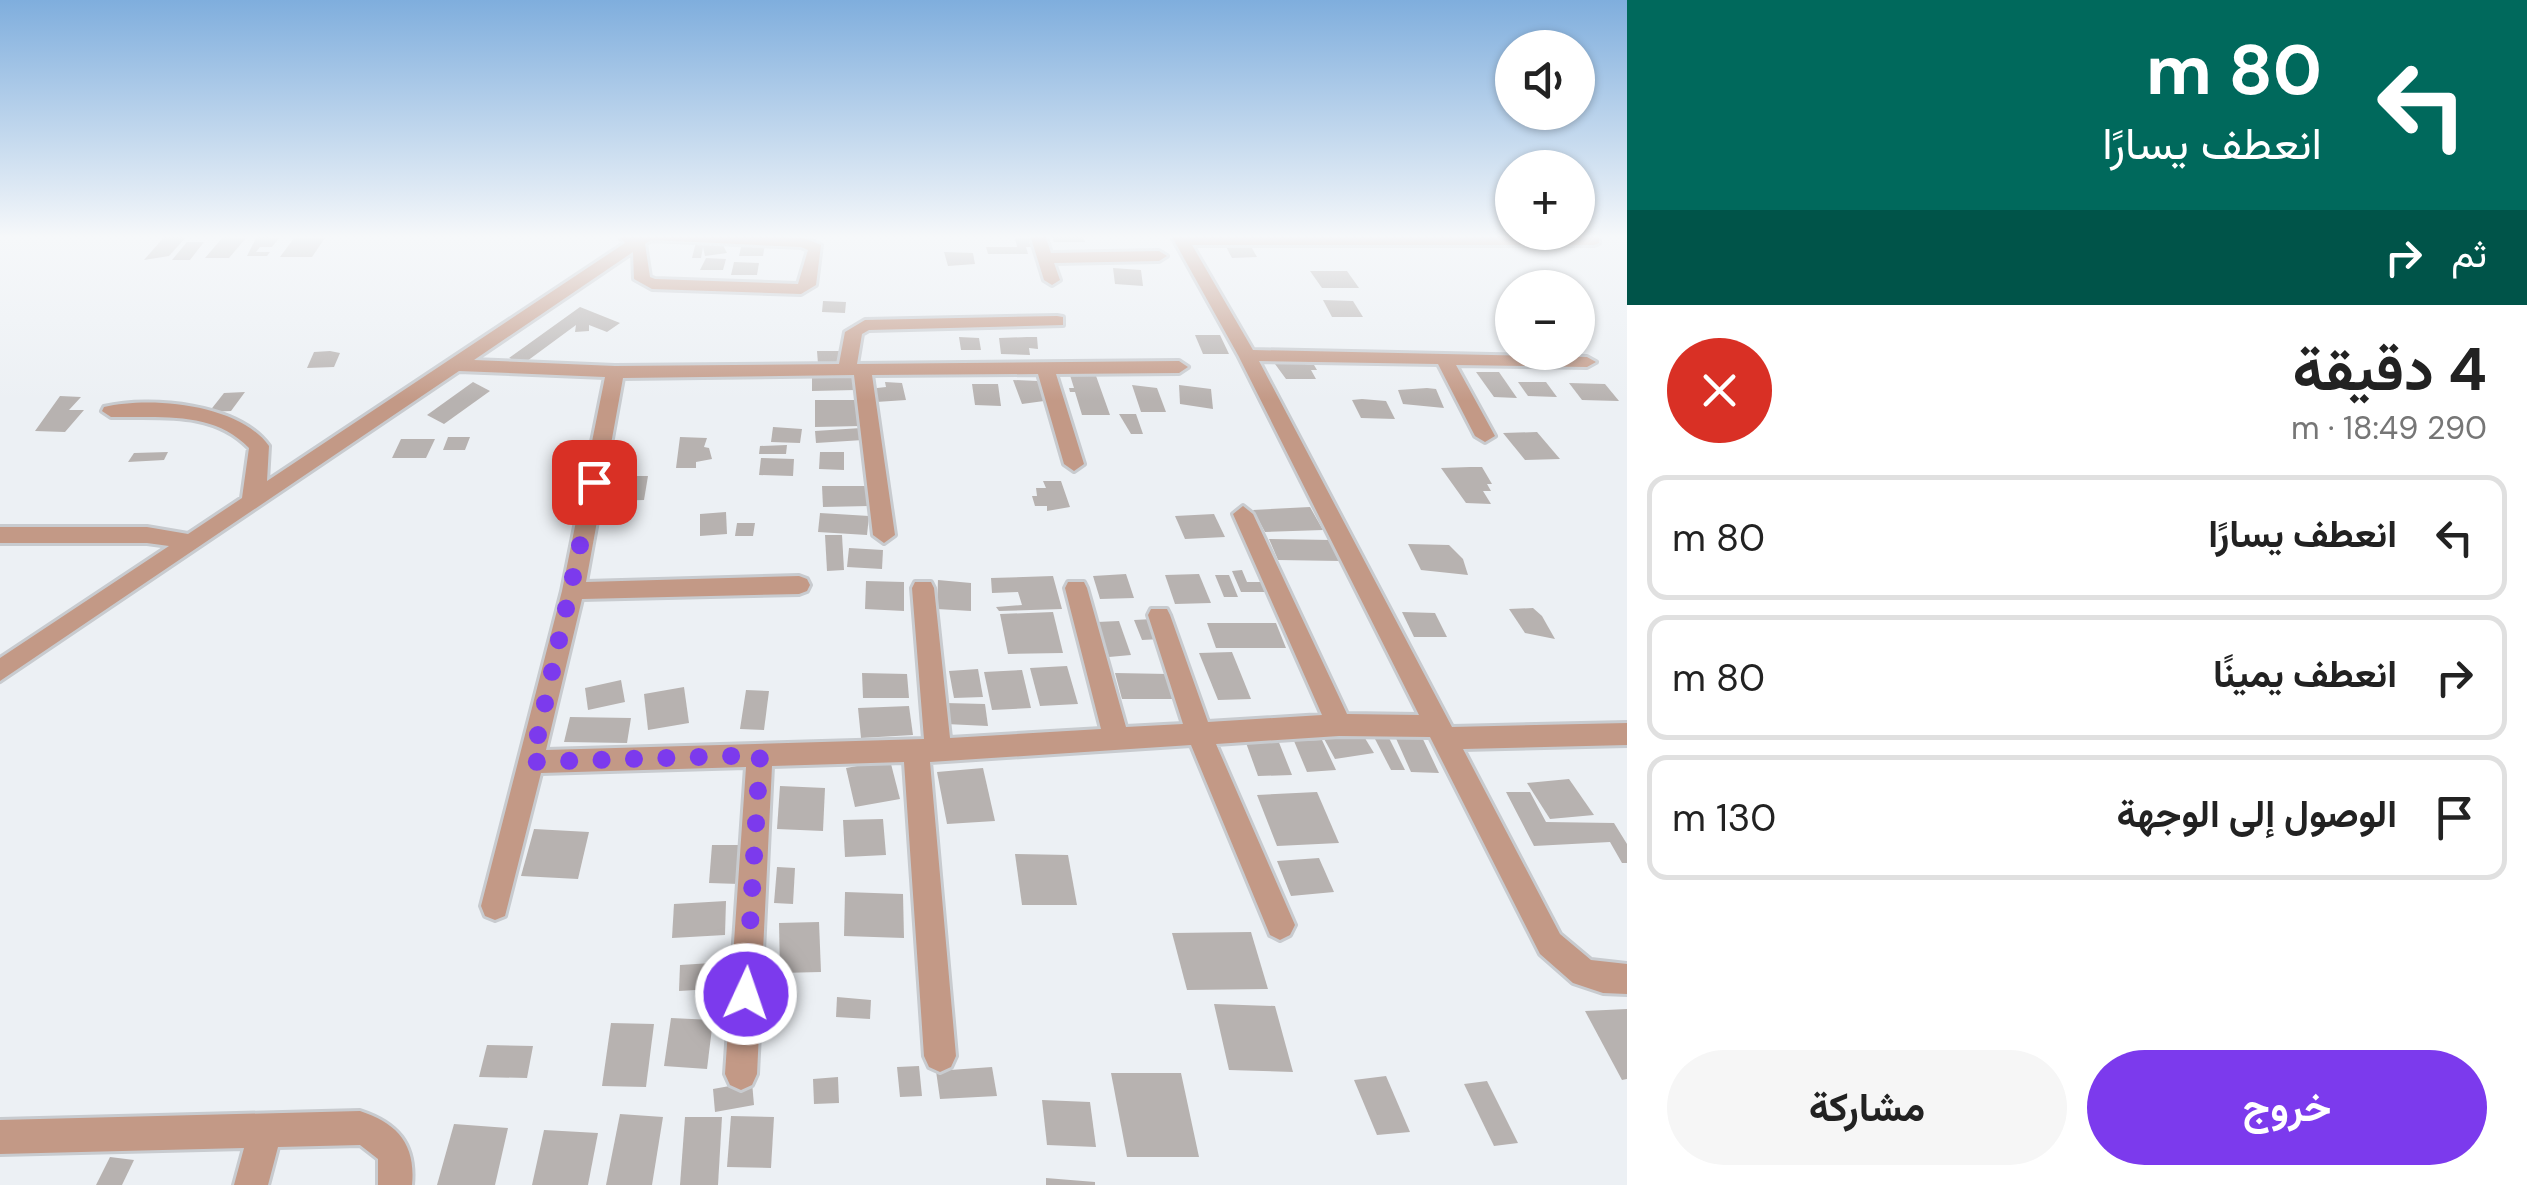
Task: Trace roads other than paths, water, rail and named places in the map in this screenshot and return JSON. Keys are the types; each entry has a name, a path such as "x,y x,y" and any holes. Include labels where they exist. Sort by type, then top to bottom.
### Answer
{"street":[{"path":"0,671 562,290"},
{"path":"1211,290 1550,944 1582,974 1597,980 1627,979"},
{"path":"884,535 854,370 854,332 864,325 1057,322"},
{"path":"1247,355 1495,360"},
{"path":"1444,359 1485,436"},
{"path":"454,364 615,372 1179,367"},
{"path":"1045,367 1074,464"},
{"path":"495,906 573,591 615,372"},
{"path":"111,411 191,414 234,423 258,446 258,481 251,501"},
{"path":"1243,514 1339,725"},
{"path":"0,535 147,535 190,542"},
{"path":"573,591 798,586"},
{"path":"923,588 940,1056"},
{"path":"1076,588 1116,738"},
{"path":"1158,615 1200,733 1280,924"},
{"path":"532,762 927,750 1339,725 1440,732 1627,734"},
{"path":"742,1074 760,755"},
{"path":"0,1137 360,1128 374,1132 394,1150 398,1166 394,1185"},
{"path":"252,1185 265,1132"}]}
